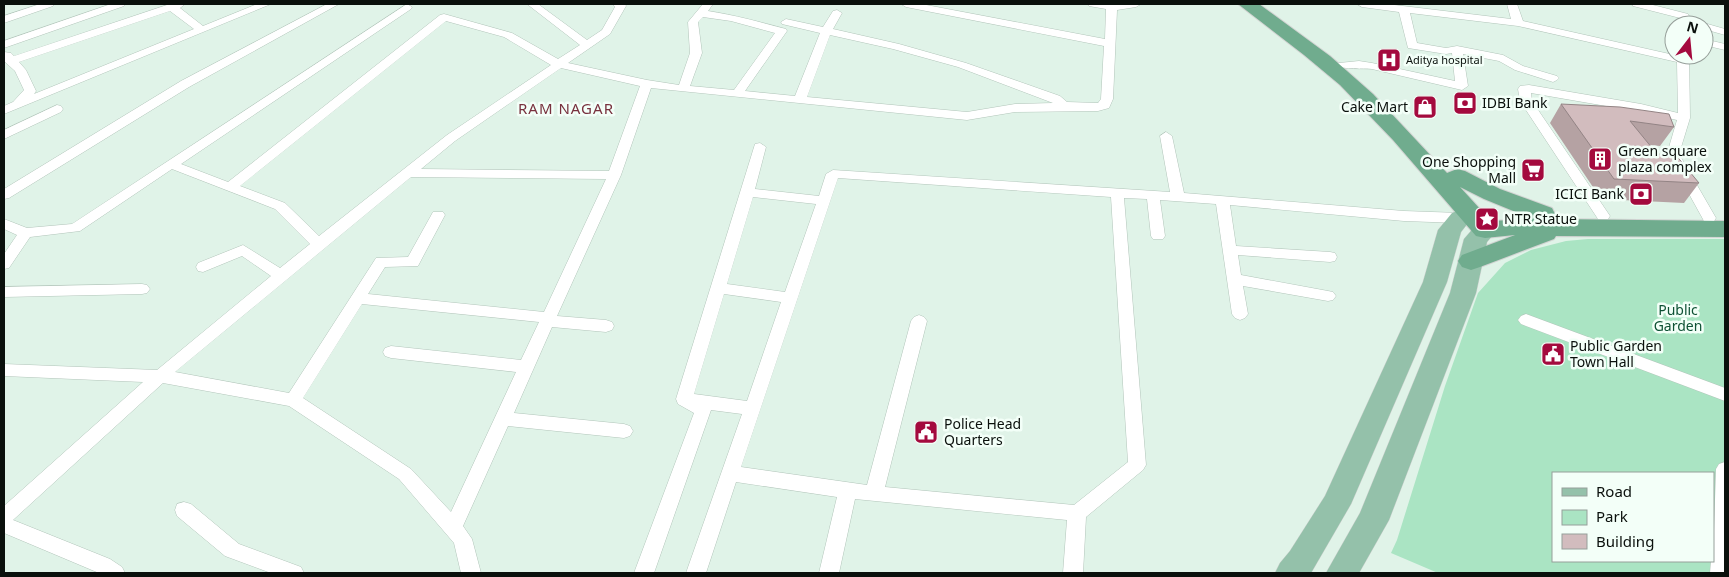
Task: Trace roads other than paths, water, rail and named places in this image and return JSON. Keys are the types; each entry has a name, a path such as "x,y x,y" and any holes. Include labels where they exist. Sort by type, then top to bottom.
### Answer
{"highway":[{"path":"1247,4 1324,61 1347,81 1483,220 1720,221"},
{"path":"1258,4 1344,65 1376,94 1457,176 1483,220"},
{"path":"1457,176 1551,221"},
{"path":"1471,261 1551,221 1603,216 1720,221"}],"main road":[{"path":"1342,573 1373,520 1463,293 1476,239 1483,220"},
{"path":"1291,573 1301,561 1336,504 1435,282 1450,230 1483,220"}],"street":[{"path":"4,20 49,4"},
{"path":"4,45 120,4"},
{"path":"4,110 266,4"},
{"path":"304,4 320,10"},
{"path":"4,196 186,84 334,4"},
{"path":"532,4 587,45"},
{"path":"4,517 160,376 450,138 606,32 621,4"},
{"path":"683,89 696,53 693,22 708,4"},
{"path":"906,4 1111,44"},
{"path":"1093,4 1112,6 1136,4"},
{"path":"1362,4 1518,23 1664,54"},
{"path":"1512,4 1518,23"},
{"path":"1637,4 1667,15"},
{"path":"10,61 176,5 202,30"},
{"path":"230,187 444,17 508,35 558,64 647,84 967,116 1015,108 1098,107 1105,105 1108,99 1112,6"},
{"path":"4,224 26,233 75,228 407,7"},
{"path":"1404,9 1412,46 1446,51 1456,48 1503,58 1519,68 1553,78"},
{"path":"700,13 733,18 760,27 782,31 737,94"},
{"path":"800,99 826,32 837,13"},
{"path":"786,22 896,46 962,65 1056,99 1064,106"},
{"path":"1344,65 1359,64 1372,66 1462,86 1456,48"},
{"path":"4,49 10,61 20,70 30,91 16,105"},
{"path":"1683,65 1684,118 1673,154 1720,221"},
{"path":"453,528 614,175 647,84"},
{"path":"1603,216 1526,101 1524,89 1530,88 1684,118"},
{"path":"4,134 56,109"},
{"path":"1166,136 1178,198"},
{"path":"684,399 760,147"},
{"path":"170,164 280,206 319,244"},
{"path":"407,173 614,175"},
{"path":"696,573 833,174 1222,200 1404,216 1483,220"},
{"path":"747,192 824,201"},
{"path":"730,473 874,494 1077,513 1137,465 1117,194"},
{"path":"1153,196 1158,236"},
{"path":"1222,200 1240,314"},
{"path":"293,400 381,262 413,262 438,216"},
{"path":"4,264 26,233"},
{"path":"203,267 243,250 281,276"},
{"path":"1230,250 1330,257"},
{"path":"1235,279 1328,296"},
{"path":"718,288 791,298"},
{"path":"4,292 142,289"},
{"path":"358,298 606,326"},
{"path":"1526,320 1725,395"},
{"path":"874,494 919,321"},
{"path":"391,352 527,367"},
{"path":"4,370 160,376 293,400 405,474 463,539 472,573"},
{"path":"684,399 752,409"},
{"path":"644,573 704,410 684,399"},
{"path":"503,418 624,430"},
{"path":"1720,573 1723,554 1725,469"},
{"path":"828,573 848,491"},
{"path":"184,510 232,550 294,573"},
{"path":"1073,573 1077,513"},
{"path":"4,525 103,565 115,573"}],"place":[{"name":"Aditya hospital","path":"1389,60"},
{"name":"IDBI Bank","path":"1465,103"},
{"name":"Cake Mart","path":"1425,107"},
{"name":"Green square plaza complex","path":"1600,159"},
{"name":"One Shopping Mall","path":"1533,170"},
{"name":"ICICI Bank","path":"1641,194"},
{"name":"NTR Statue","path":"1487,219"},
{"name":"Public Garden Town Hall","path":"1553,354"},
{"name":"Police Head Quarters","path":"926,432"}],"district":[{"name":"RAM NAGAR","path":"566,109"}],"park label":[{"name":"Public Garden","path":"1678,318"}]}
